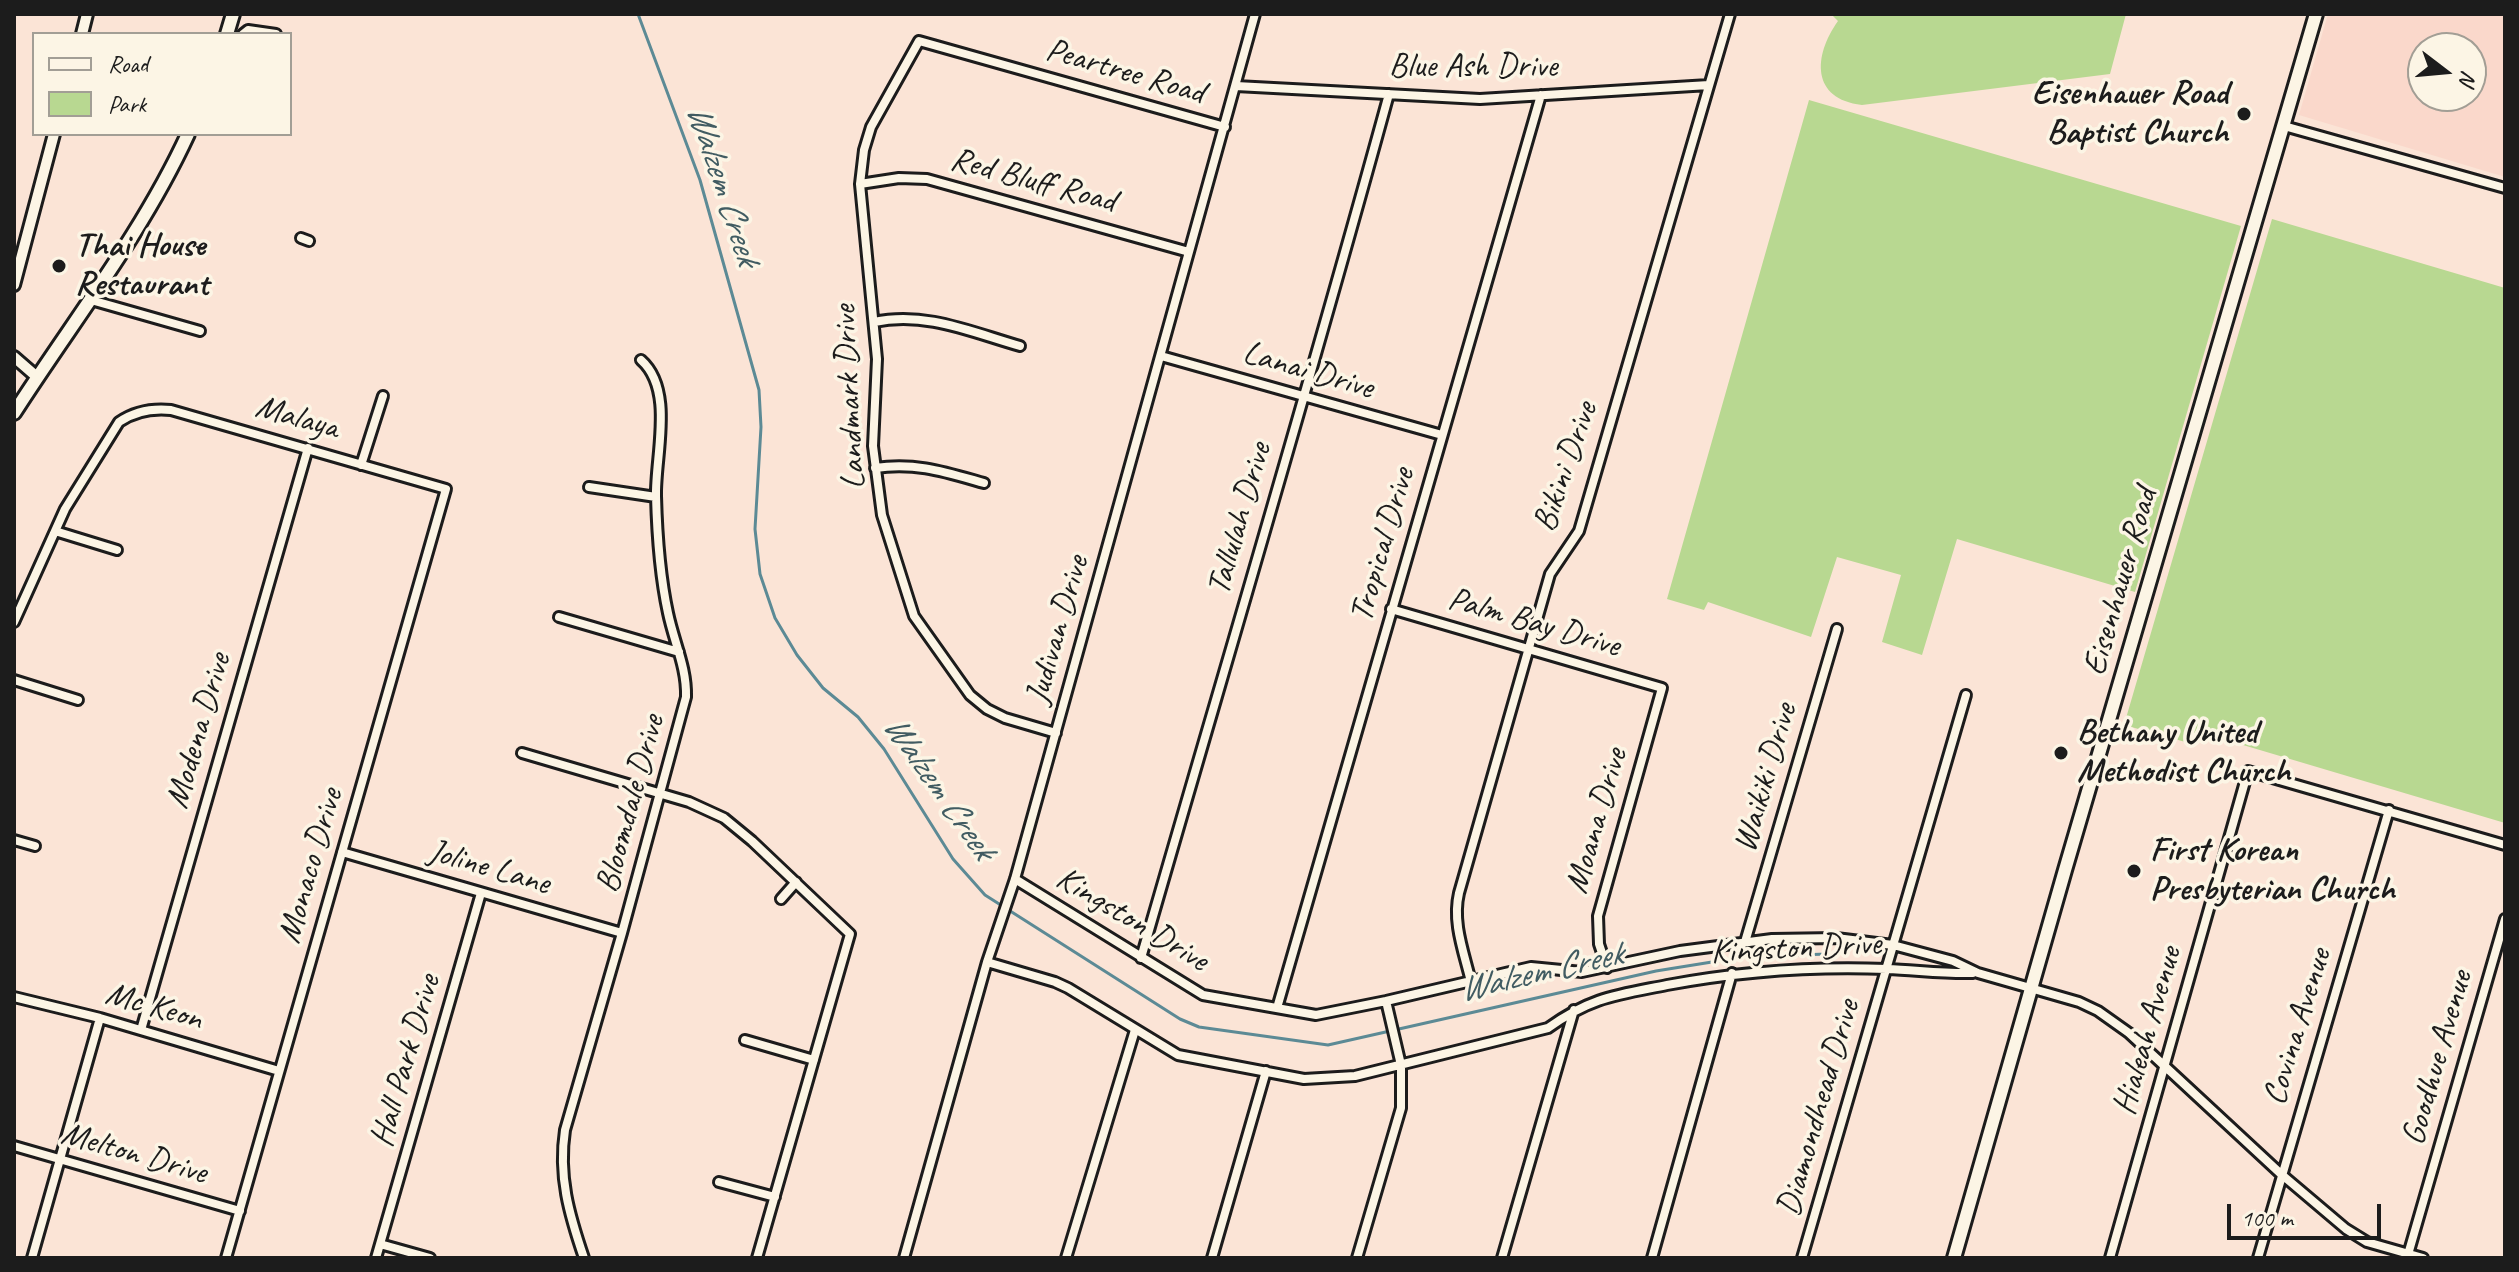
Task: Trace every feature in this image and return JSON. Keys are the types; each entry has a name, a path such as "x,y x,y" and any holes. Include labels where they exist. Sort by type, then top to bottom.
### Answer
{"main road":[{"name":"Eisenhauer Road","path":"1954,1258 2316,14"},
{"path":"14,413 91,300 154,199 187,136"}],"street":[{"name":"Judivan Drive","path":"904,1258 987,962 1015,879 1255,14"},
{"name":"Bikini Drive","path":"1471,982 1456,908 1550,574 1579,531 1730,14"},
{"name":"Peartree Road","path":"919,41 1225,127"},
{"name":"Landmark Drive","path":"919,41 871,127 864,150 860,184 878,378 872,435 886,534 919,625 978,702 1005,718 1056,733"},
{"name":"Blue Ash Drive","path":"1236,86 1480,99 1709,85"},
{"name":"Tallulah Drive","path":"1141,958 1389,94"},
{"name":"Tropical Drive","path":"1277,1008 1541,95"},
{"path":"2284,126 2505,188"},
{"path":"14,285 53,136"},
{"name":"Red Bluff Road","path":"860,184 899,178 927,179 1189,252"},
{"path":"91,300 200,331"},
{"path":"874,322 894,318 925,319 1020,346"},
{"name":"Lanai Drive","path":"1161,356 1442,435"},
{"path":"14,357 37,377"},
{"name":"Bloomdale Drive","path":"584,1258 567,1205 562,1149 565,1130 686,697 679,652 667,608 656,497 659,397 649,368 641,360"},
{"path":"361,465 383,396"},
{"name":"Malaya","path":"55,531 65,509 119,422 131,414 154,408 308,448 446,489"},
{"name":"Modena Drive","path":"141,1030 308,448"},
{"path":"875,468 905,464 922,466 984,483"},
{"path":"589,487 656,497"},
{"name":"Monaco Drive","path":"226,1258 446,489"},
{"path":"14,622 55,531 117,550"},
{"name":"Palm Bay Drive","path":"1391,609 1662,688"},
{"path":"559,617 679,652"},
{"name":"Waikiki Drive","path":"1745,942 1837,629"},
{"path":"14,680 78,700"},
{"name":"Moana Drive","path":"1607,968 1599,944 1598,916 1662,688"},
{"name":"Diamondhead Drive","path":"1802,1258 1966,695"},
{"path":"522,753 689,802 724,818 850,934 757,1258"},
{"name":"Hialeah Avenue","path":"2110,1258 2248,771 2389,810"},
{"path":"2389,810 2505,845"},
{"name":"Covina Avenue","path":"2258,1258 2389,810"},
{"path":"14,840 35,846"},
{"name":"Joline Lane","path":"342,852 622,933"},
{"name":"Kingston Drive","path":"1015,879 1203,995 1316,1015 1531,967 1582,972 1680,951 1745,942 1836,938 1893,945 1953,961 1978,973 2033,987 2098,1011 2129,1033 2281,1174 2356,1235 2367,1242 2423,1258"},
{"path":"781,899 796,882"},
{"name":"Hall Park Drive","path":"376,1258 481,893"},
{"name":"Goodhue Avenue","path":"2408,1255 2505,919"},
{"path":"2494,959 2505,962"},
{"name":"Kingston Drive","path":"987,962 1055,982 1187,1058 1321,1080 1355,1076 1548,1028 1574,1009 1612,996 1732,973 1886,969 1978,973"},
{"path":"1652,1258 1732,973"},
{"name":"Mc Keon","path":"14,997 100,1018 279,1071"},
{"path":"1357,1258 1401,1108 1401,1065 1386,1001"},
{"path":"1502,1258 1574,1009"},
{"path":"32,1258 100,1018"},
{"path":"1066,1258 1135,1030"},
{"path":"745,1040 814,1060"},
{"path":"1212,1258 1266,1071"},
{"name":"Melton Drive","path":"14,1146 240,1211"},
{"path":"719,1182 775,1197"},
{"path":"380,1244 430,1258"}],"shaded area":[{"path":"2328,14 2505,14 2505,177 2299,115"}],"green space":[{"path":"1831,14 2126,14 2110,74 1862,105 1845,101 1825,85 1821,61 1838,21"},
{"path":"1809,100 2241,226 2135,592 1957,539 1922,655 1882,642 1901,575 1837,557 1811,637 1708,602 1704,610 1667,599"},
{"path":"2272,219 2505,288 2505,823 2196,731 2189,743 2124,725"}],"waterway":[{"name":"Walzem Creek","path":"638,14 700,180 759,390 761,427 755,529 760,574 775,618 797,655 823,688 858,717 884,749 953,859 985,895 1180,1019 1199,1027 1328,1045 1656,971 1743,957 1827,954"}],"place":[{"name":"Eisenhauer Road Baptist Church","path":"2244,114"},
{"name":"Thai House Restaurant","path":"59,266"},
{"name":"Bethany United Methodist Church","path":"2061,753"},
{"name":"First Korean Presbyterian Church","path":"2134,871"}]}
